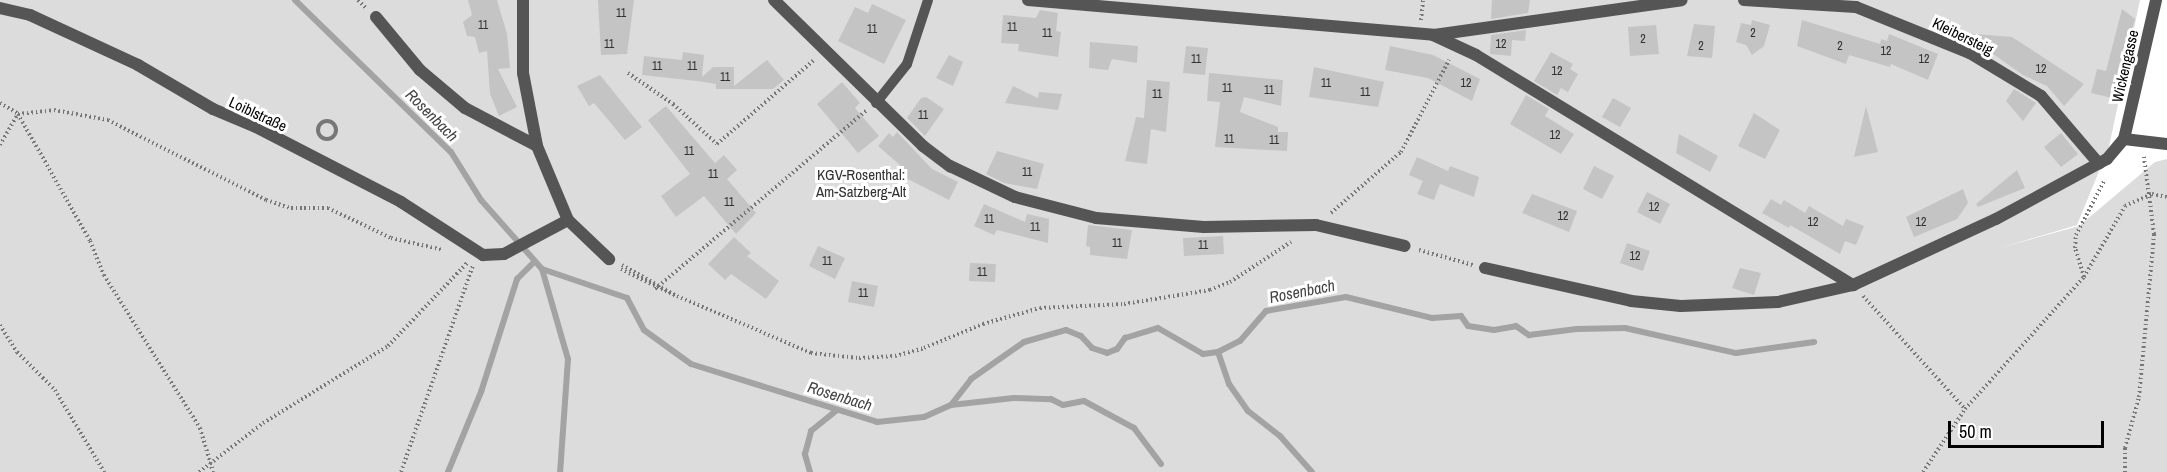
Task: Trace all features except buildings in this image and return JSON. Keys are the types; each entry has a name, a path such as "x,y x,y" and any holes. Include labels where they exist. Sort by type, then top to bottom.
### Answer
{"street":[{"path":"524,0 523,73 537,146 568,220 612,262"},
{"path":"774,0 876,103 950,166 1036,205 1147,224 1316,225 1405,246"},
{"path":"1028,0 1432,35 1682,0"},
{"name":"Kleibersteig","path":"1744,0 1856,7 1970,53 2041,96 2099,164"},
{"name":"Wickengasse","path":"2124,139 2156,0"},
{"name":"Loiblstraße","path":"0,8 30,15 138,65 213,109 401,202 477,253 497,256 568,220"},
{"path":"375,17 420,70 465,108 537,146"},
{"path":"1432,35 1456,46 1853,285"},
{"path":"1485,268 1631,301 1682,306 1778,302 1853,285 1996,219 2099,164 2124,139 2167,144"}],"lane":[{"path":"876,103 907,64 928,0"}],"path":[{"path":"1327,216 1401,152 1456,46"},
{"path":"628,73 674,104 717,144 824,51"},
{"path":"0,103 18,114 90,241 104,275 200,428 213,472"},
{"path":"657,287 876,103"},
{"path":"18,114 54,110 108,120 266,200 291,208 328,208 391,238 443,250 477,253"},
{"path":"0,145 18,114"},
{"path":"328,120 337,130 329,139 318,130 328,120"},
{"path":"2125,472 2125,448 2139,397 2154,234 2152,194 2141,141"},
{"path":"2084,277 2075,248 2076,235 2102,186"},
{"path":"1923,472 1965,409 2084,277 2125,206 2152,194 2167,197"},
{"path":"612,262 657,287 811,353 859,358 895,356 1040,309 1124,304 1210,290 1230,282 1316,225"},
{"path":"1405,246 1485,268"},
{"path":"199,472 263,423 388,346 477,253"},
{"path":"401,472 477,253"},
{"path":"612,262 657,287"},
{"path":"1853,285 1965,409"},
{"path":"0,325 17,352 55,390 104,472"}],"green space":[{"name":"KGV-Rosenthal: Am-Satzberg-Alt","path":"0,0 2140,0 2109,147 2077,225 2000,248 2079,226 2155,162 2167,159 2167,472 0,472"}],"waterway":[{"name":"Rosenbach","path":"295,0 451,152 481,200 542,269 627,298 644,330 691,364 877,422 924,417 951,405 971,379 1024,342 1066,330 1081,336 1092,348 1107,353 1117,349 1125,338 1158,328 1203,354 1218,352 1240,341 1266,311 1346,297 1432,318 1461,316 1468,326 1494,330 1516,326 1529,335 1577,329 1625,328 1736,353 1814,342"},
{"name":"Rosenbach","path":"448,472 481,392 517,279 534,262"},
{"path":"542,269 568,359 560,472"},
{"path":"1218,352 1229,384 1248,411 1280,436 1312,472"},
{"path":"951,405 1014,398 1051,399 1063,405 1084,401 1134,428 1161,464"},
{"path":"810,472 805,454 811,431 836,411"}]}
